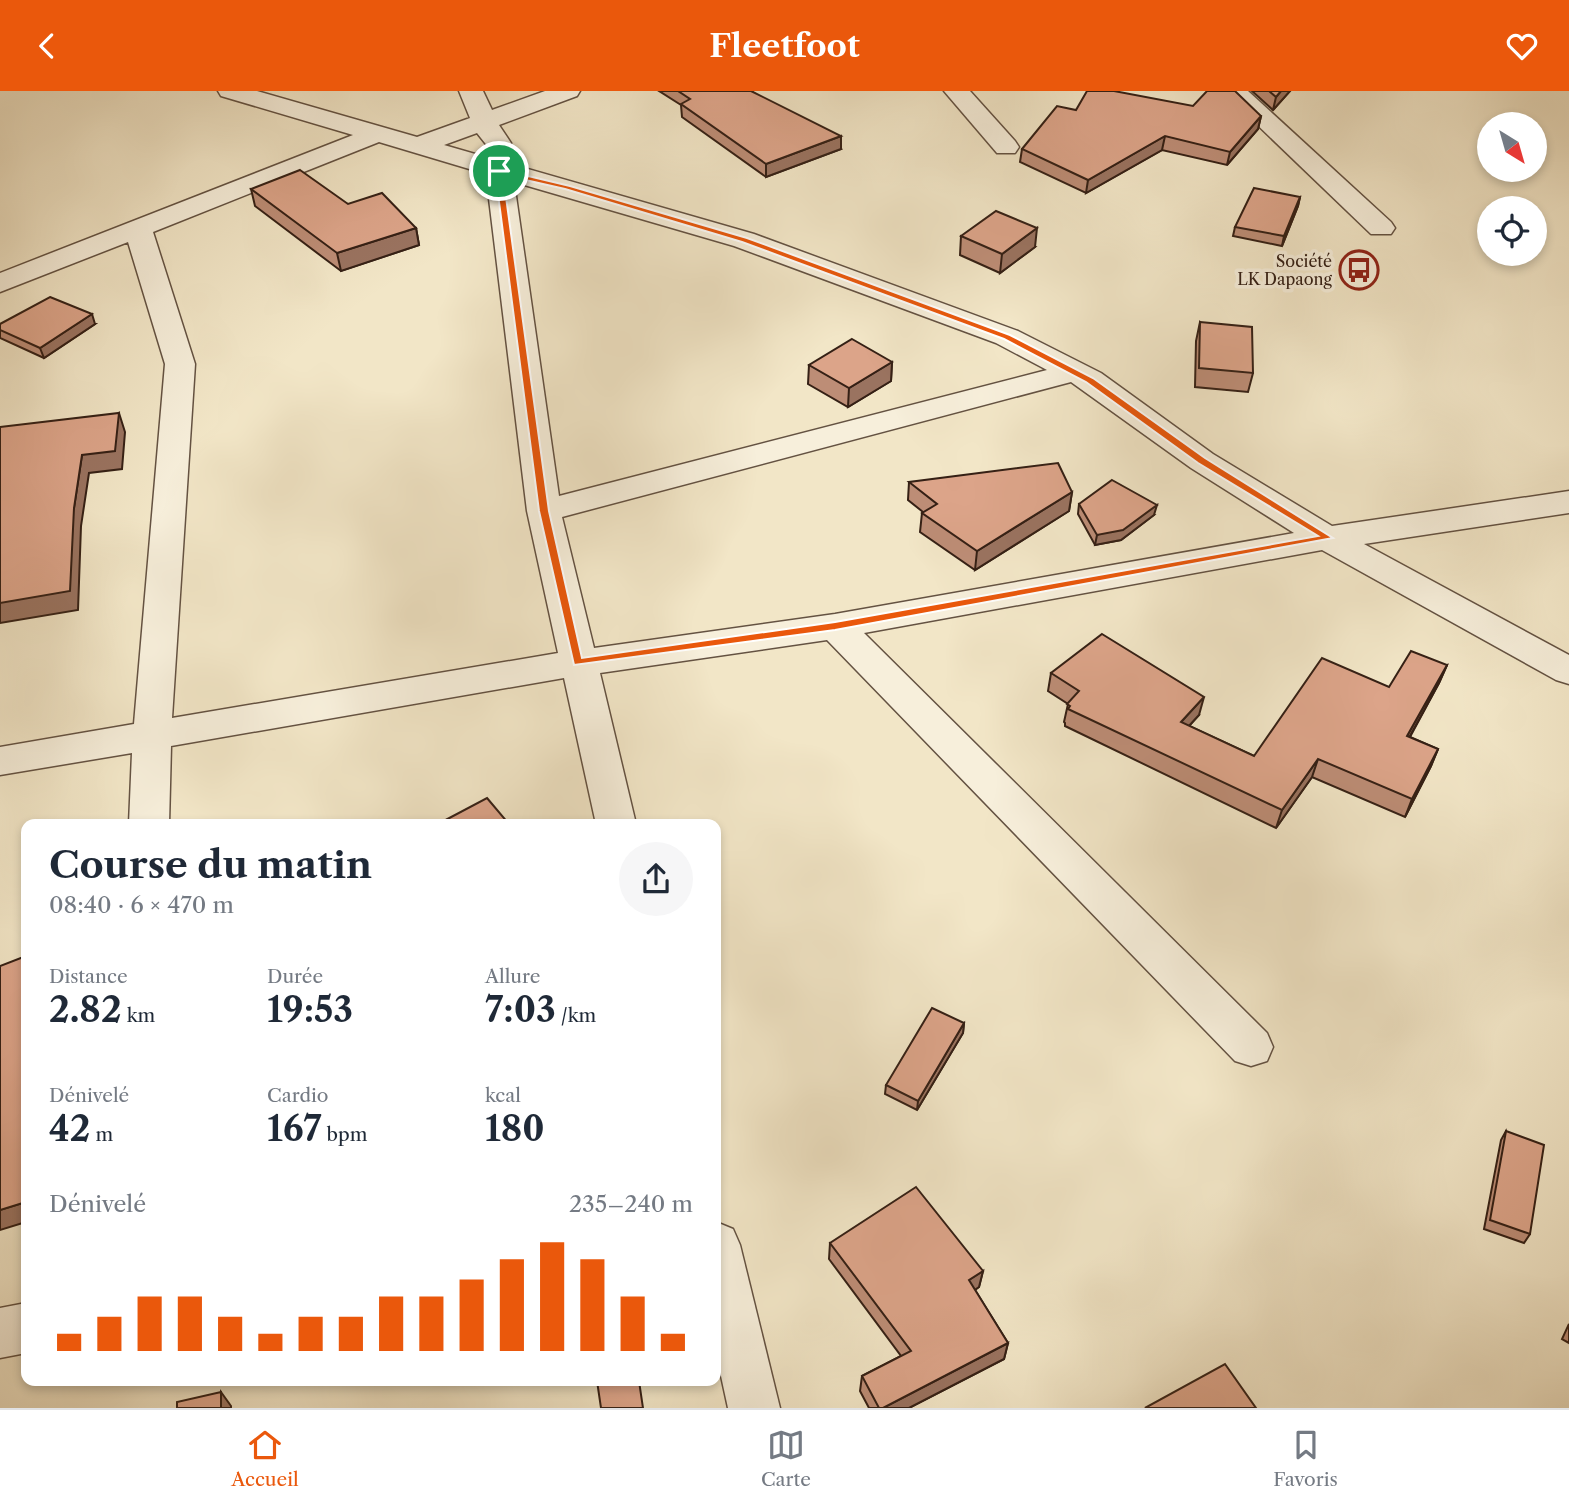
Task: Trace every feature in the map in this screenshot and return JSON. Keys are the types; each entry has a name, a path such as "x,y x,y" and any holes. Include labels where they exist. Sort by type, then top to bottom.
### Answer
{"street":[{"path":"230,91 254,95 499,171 568,187 744,240 1007,337 1075,372 1202,461 1328,538 1569,671"},
{"path":"471,91 493,140 568,187"},
{"path":"421,145 568,91"},
{"path":"956,91 1006,148"},
{"path":"1234,91 1381,228"},
{"path":"3,280 138,230 380,134"},
{"path":"499,171 544,511 615,819"},
{"path":"138,230 180,364 152,733 149,819"},
{"path":"544,511 1075,372"},
{"path":"0,761 152,733 578,663 835,626 1328,538 1569,502"},
{"path":"835,626 1251,1047"},
{"path":"721,1266 754,1408"},
{"path":"0,1333 21,1329"}],"building":[{"path":"678,91 751,91 841,136 766,164 681,104 690,99"},
{"path":"1087,91 1114,91 1193,106 1207,91 1235,91 1261,116 1230,152 1165,136 1088,180 1022,149 1057,106 1076,110"},
{"path":"1269,91 1281,91 1276,97"},
{"path":"300,170 348,204 382,193 416,228 337,253 251,189"},
{"path":"1254,188 1300,197 1284,236 1235,227"},
{"path":"996,211 1037,228 1002,254 961,236"},
{"path":"50,297 92,314 40,348 0,330 0,324"},
{"path":"1200,322 1252,327 1253,373 1199,368"},
{"path":"852,339 892,362 849,388 809,365"},
{"path":"119,413 115,451 82,455 74,508 70,591 0,603 0,427"},
{"path":"1058,463 1072,492 977,551 922,513 937,504 909,482"},
{"path":"1112,480 1157,505 1123,530 1097,535 1079,504"},
{"path":"1102,634 1204,697 1181,722 1254,756 1322,658 1389,687 1411,651 1447,665 1407,736 1438,749 1412,799 1318,759 1282,810 1068,709 1070,706 1067,704 1079,691 1051,673"},
{"path":"487,798 505,819 447,819"},
{"path":"21,958 21,1204 0,1210 0,966"},
{"path":"932,1008 964,1023 918,1101 886,1085"},
{"path":"1506,1131 1544,1145 1530,1234 1490,1220"},
{"path":"916,1187 983,1271 969,1280 1008,1343 879,1408 862,1376 911,1351 830,1243"},
{"path":"1225,1364 1256,1408 1145,1408"},
{"path":"598,1386 640,1386 643,1408 601,1408"},
{"path":"221,1392 221,1408 177,1408 177,1402"}],"place":[{"name":"Société LK Dapaong","path":"1359,270"}],"route":[{"path":"499,171 568,187 744,240 1007,337 1090,380 1202,461 1328,538 835,626 578,663 544,511 499,171"}]}
